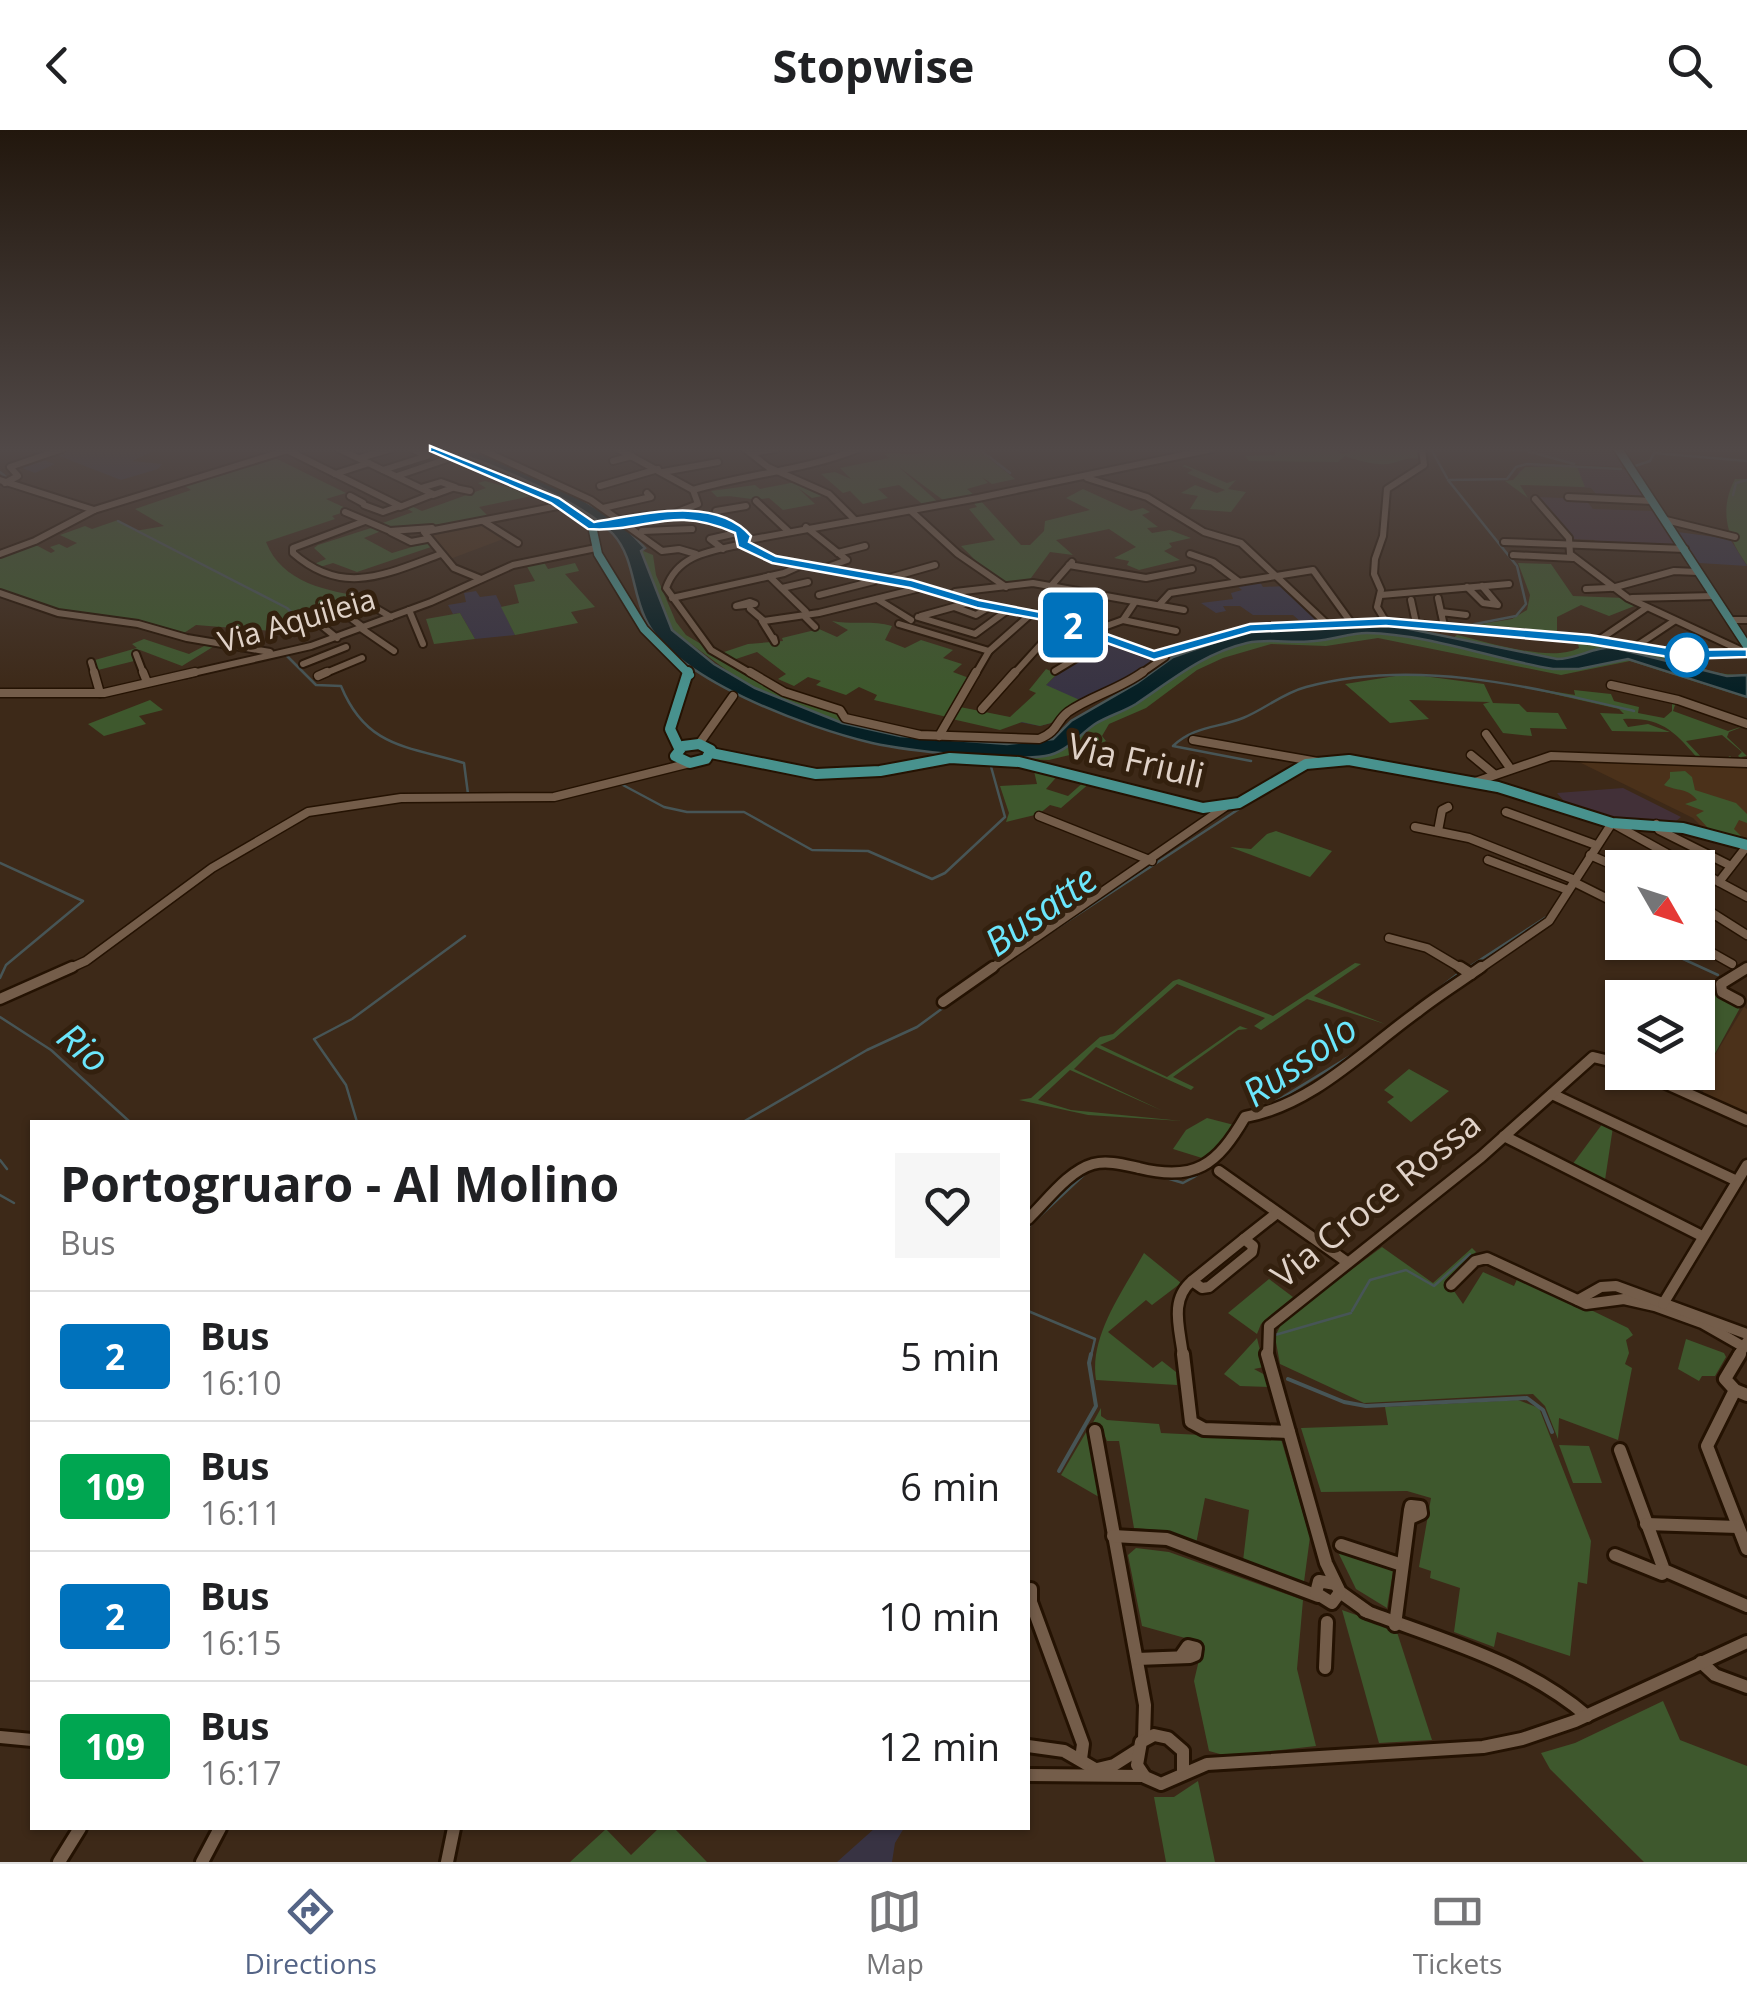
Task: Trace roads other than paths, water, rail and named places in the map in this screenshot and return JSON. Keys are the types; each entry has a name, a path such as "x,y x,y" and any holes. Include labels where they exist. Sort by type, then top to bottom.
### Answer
{"main road":[{"path":"595,530 596,548 644,629 658,647 690,674 670,730 679,755 699,744 708,748 709,756"},
{"path":"1670,530 1746,647"},
{"name":"Via Friuli","path":"679,755 690,763 709,756 795,772 839,775 880,772 940,759 990,760 1045,768 1179,805 1226,807 1318,762 1366,762 1475,782 1612,822 1656,824 1747,845"}],"street":[{"path":"0,554 57,530"},
{"path":"337,530 305,540 292,553 310,568 346,582 368,579 441,554"},
{"path":"386,530 411,542 433,530"},
{"path":"391,532 405,530"},
{"path":"419,530 454,568 482,579"},
{"path":"497,530 518,543"},
{"path":"633,530 662,551 679,549 699,555"},
{"path":"642,531 671,530"},
{"path":"733,530 772,559 922,587 1062,621 1164,658"},
{"path":"723,549 710,539 788,530"},
{"path":"808,530 846,560 828,567"},
{"path":"932,530 1006,587"},
{"path":"1200,530 1241,543 1327,624"},
{"path":"1384,530 1374,574 1381,594 1377,605 1386,622"},
{"path":"1559,530 1572,545"},
{"path":"1705,530 1736,537"},
{"path":"744,538 672,570 666,588 706,646 777,688 840,710 848,719 938,736 1045,738 1054,733 1066,713 1119,689 1164,658 1237,630 1386,622 1598,640 1681,655 1746,647"},
{"path":"1504,542 1683,549"},
{"path":"1572,545 1569,551 1573,558 1628,598 1714,639 1746,647"},
{"path":"838,553 866,546"},
{"name":"Via Aquileia","path":"0,693 100,693 336,639 535,560 596,548"},
{"path":"1190,554 1213,562 1238,581"},
{"path":"1513,555 1573,558"},
{"path":"1052,586 1072,562 1146,578 1192,569"},
{"path":"672,598 806,564"},
{"path":"819,594 935,566"},
{"path":"1586,588 1611,588 1694,566"},
{"path":"1159,605 1170,593 1313,570 1352,624"},
{"path":"770,576 815,627"},
{"path":"782,588 808,582"},
{"path":"1381,594 1508,584"},
{"path":"954,607 962,596 1006,587 1052,586 1184,610"},
{"path":"1467,587 1483,603 1498,604 1482,586"},
{"path":"762,621 922,587"},
{"path":"0,593 58,613 138,624 186,638 272,654"},
{"path":"1628,598 1714,596"},
{"path":"1438,598 1444,626"},
{"path":"876,599 915,618 975,634 1008,609"},
{"path":"989,651 899,624 954,607 976,615 1014,600"},
{"path":"1411,600 1416,624"},
{"path":"1122,620 1135,602"},
{"path":"367,603 391,617"},
{"path":"748,608 774,638"},
{"path":"1598,640 1646,608"},
{"path":"410,610 423,644"},
{"path":"1441,612 1466,615"},
{"path":"344,613 394,651"},
{"path":"938,736 989,651 1032,614"},
{"path":"1090,632 1122,620 1176,630"},
{"path":"1634,647 1674,620"},
{"path":"1730,620 1747,620"},
{"path":"316,621 370,664"},
{"path":"982,710 1062,621"},
{"path":"1055,671 1108,639"},
{"path":"303,664 346,648"},
{"path":"136,654 147,682"},
{"path":"318,676 362,658"},
{"path":"91,662 100,693"},
{"path":"1611,685 1683,702 1747,724"},
{"path":"699,744 733,696"},
{"path":"1486,734 1510,768"},
{"path":"1193,740 1318,762"},
{"path":"0,999 86,962 204,873 308,812 401,798 554,797 679,755"},
{"path":"1471,756 1494,774"},
{"path":"1475,782 1551,756 1747,763"},
{"path":"943,1002 1226,807"},
{"path":"1438,832 1442,810 1448,807"},
{"path":"1506,812 1596,844"},
{"path":"1039,816 1152,861"},
{"path":"1030,1217 1067,1181 1092,1164 1124,1164 1170,1176 1190,1173 1227,1148 1242,1120 1342,1072 1466,971 1552,918 1612,822 1661,850"},
{"path":"1656,824 1659,830 1731,866"},
{"path":"1415,826 1468,838 1605,899"},
{"path":"1719,882 1747,845"},
{"path":"1590,855 1605,862"},
{"path":"1488,860 1572,884"},
{"path":"1715,880 1747,897"},
{"path":"1715,915 1747,935"},
{"path":"1388,938 1427,948 1466,971"},
{"path":"1715,954 1732,964"},
{"path":"1740,1002 1722,992 1721,984 1747,968"},
{"name":"Via Croce Rossa","path":"1328,1592 1326,1563 1265,1344 1268,1326 1504,1136 1592,1058 1605,1057"},
{"path":"1680,1090 1747,1120"},
{"path":"1552,1094 1737,1181"},
{"path":"1504,1136 1702,1236"},
{"path":"1662,1306 1747,1165"},
{"path":"1219,1171 1347,1262"},
{"name":"Via Croce Rossa","path":"1277,1212 1180,1291 1177,1304 1192,1422 1204,1429 1289,1432"},
{"path":"1450,1285 1482,1258 1574,1300 1601,1306 1613,1299"},
{"path":"1574,1300 1586,1299 1601,1287 1616,1286 1746,1343 1725,1376 1741,1393 1707,1446 1747,1549"},
{"path":"1601,1287 1613,1299 1662,1306"},
{"path":"1095,1432 1145,1705 1137,1766 1144,1776 1162,1786 1208,1764 1486,1747 1549,1732 1747,1642"},
{"path":"1620,1450 1664,1570 1747,1606"},
{"path":"1395,1624 1410,1518"},
{"path":"1646,1524 1738,1527"},
{"path":"1113,1536 1159,1537 1296,1585 1328,1592 1395,1624 1522,1671 1559,1692 1587,1716"},
{"path":"1341,1545 1402,1566"},
{"path":"1615,1555 1662,1574 1664,1570"},
{"path":"1030,1590 1083,1744 1081,1759"},
{"path":"1325,1668 1328,1592"},
{"path":"1136,1658 1181,1656"},
{"path":"1701,1662 1716,1675 1747,1687"},
{"path":"1145,1705 1165,1736 1208,1764"},
{"path":"1071,1775 1114,1765 1140,1745 1165,1736"},
{"path":"0,1738 30,1740"},
{"path":"1030,1746 1064,1752 1095,1769"},
{"path":"1181,1748 1185,1759 1183,1774"},
{"path":"1030,1774 1144,1776"},
{"path":"59,1862 79,1830"},
{"path":"202,1862 219,1830"},
{"path":"447,1862 454,1830"}],"water":[{"path":"609,530 628,530 645,548 641,551 672,630 714,664 755,688 842,723 900,736 1007,744 1053,739 1071,721 1173,657 1247,631 1395,626 1557,659 1615,648 1727,676 1747,675 1747,697 1628,659 1579,669 1553,669 1437,642 1360,633 1306,642 1256,642 1217,653 1136,704 1095,724 1053,754 1008,758 909,749 872,743 780,713 745,698 683,662 660,641 645,618 625,553"}],"waterway":[{"path":"135,530 287,608 308,628"},
{"path":"1470,625 1516,616 1526,604 1517,566 1488,530"},
{"path":"286,655 316,685 341,686 351,706 376,733 406,747 464,763 468,794"},
{"path":"1251,761 1173,746 1189,735 1243,718 1306,687 1388,675 1471,679 1634,711"},
{"path":"621,784 664,807 687,812 744,812 812,850 868,851 932,879 945,873 1005,817 990,763"},
{"name":"Busatte","path":"1031,945 1242,807"},
{"name":"Rio","path":"0,863 83,901 6,965 0,978"},
{"name":"Russolo","path":"1466,969 1548,916"},
{"path":"356,1120 346,1085 314,1039 352,1019 465,936"},
{"name":"Russolo","path":"1685,960 1718,975"},
{"name":"Russolo","path":"1265,1108 1355,1053 1459,973"},
{"name":"Busatte","path":"746,1120 867,1050 917,1027 947,1005"},
{"name":"Rio","path":"0,1017 51,1050 128,1120"},
{"name":"Russolo","path":"1163,1177 1183,1183 1204,1170 1230,1148 1251,1119"},
{"path":"0,1160 7,1169"},
{"name":"Russolo","path":"1030,1225 1088,1171"},
{"name":"Busatte","path":"0,1195 14,1203"},
{"path":"1352,1311 1370,1280 1406,1270 1434,1286 1470,1254"},
{"path":"1030,1312 1095,1339 1091,1356"},
{"path":"1275,1335 1351,1313"},
{"path":"1059,1471 1096,1406 1091,1354"},
{"path":"1288,1379 1344,1402 1366,1406 1527,1398 1543,1410 1552,1432"}]}
